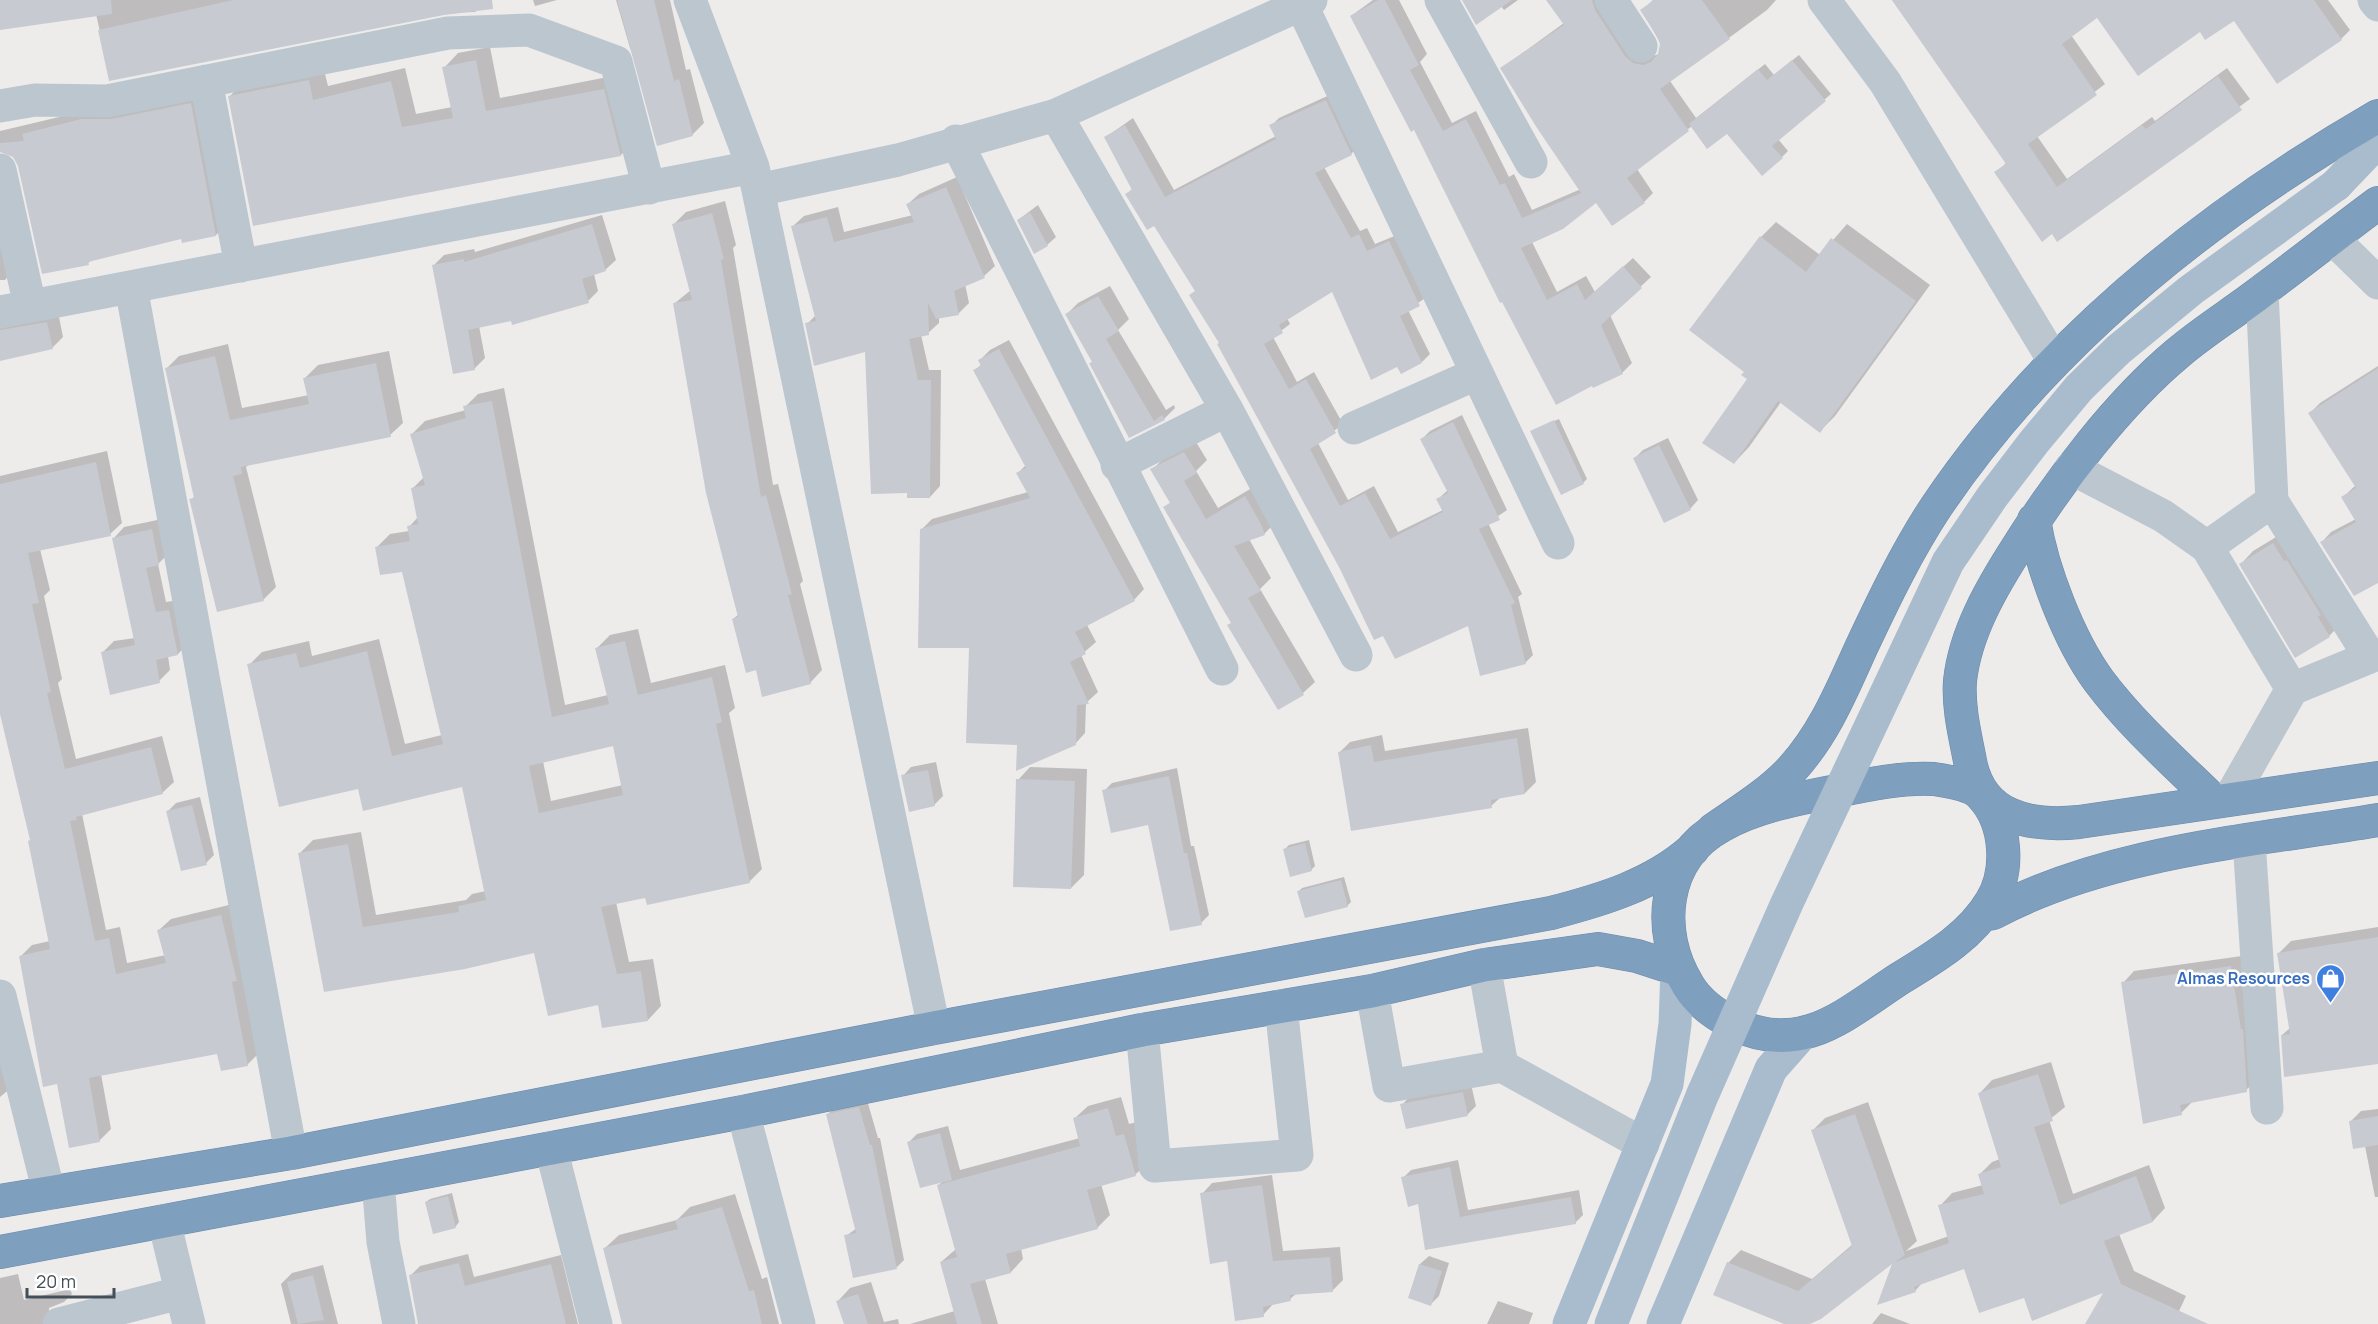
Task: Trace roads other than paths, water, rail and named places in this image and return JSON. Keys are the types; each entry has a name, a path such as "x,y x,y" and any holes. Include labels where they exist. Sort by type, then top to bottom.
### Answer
{"highway":[{"path":"0,1201 291,1153 934,1028 1551,914 1637,885 1670,867 1792,769 1830,716 1892,580 1936,507 1981,447 2054,362 2146,276 2243,203 2333,142 2378,116"},
{"path":"2378,203 2178,353 2121,410 2071,468 2034,520 1992,588 1968,648 1960,679 1960,701 1972,775 1981,794 1995,818 2003,857 1999,887 1982,915 1941,953 1834,1021 1801,1035 1766,1035 1724,1019 1697,998 1677,969 1669,933 1667,907 1676,876 1703,840 1758,811 1816,795 1876,783 1934,779 1958,784 1981,794 1995,808 2008,814 2056,823 2079,822 2221,799 2378,778"},
{"path":"2034,520 2039,550 2066,620 2098,680 2142,731 2221,799"},
{"path":"1982,915 1993,913 2054,885 2105,869 2378,820"},
{"path":"0,1252 743,1112 1142,1030 1372,991 1484,966 1598,949 1637,956 1677,969"}],"main road":[{"path":"1611,1324 1702,1096 1778,924 1948,562 1992,497 2079,388 2118,350 2191,290 2336,185 2378,141"},
{"path":"2336,185 2378,165"},
{"path":"1569,1324 1643,1144 1670,1067 1677,969"},
{"path":"1665,1323 1771,1070 1801,1035"}],"street":[{"path":"690,0 755,179 934,1028"},
{"path":"1440,0 1531,162"},
{"path":"1611,0 1641,45"},
{"path":"1824,0 1885,82 2054,362"},
{"path":"2374,0 2378,5"},
{"path":"0,170 15,309 649,188 755,179 898,160 956,141 1056,115 1306,3 1476,374 1558,543"},
{"path":"0,106 35,100 106,101 448,33 529,30 616,62 649,188"},
{"path":"206,81 241,266"},
{"path":"1056,115 1227,410 1356,655"},
{"path":"956,141 1117,465 1222,669"},
{"path":"2332,238 2378,283"},
{"path":"131,287 291,1153"},
{"path":"2221,799 2292,689 2374,661 2272,501 2262,291"},
{"path":"1354,428 1476,374"},
{"path":"1117,465 1227,410"},
{"path":"2071,468 2163,516 2207,547 2292,689"},
{"path":"2207,547 2272,501"},
{"path":"2249,842 2267,1108"},
{"path":"1484,966 1502,1066"},
{"path":"1372,991 1389,1086 1502,1066 1643,1144"},
{"path":"0,996 49,1193"},
{"path":"1142,1030 1155,1166 1297,1155 1281,1006"},
{"path":"743,1112 799,1324"},
{"path":"551,1148 596,1324"},
{"path":"378,1181 383,1242 399,1324"},
{"path":"164,1221 189,1324"},
{"path":"59,1324 180,1293"}],"place":[{"name":"Almas Resources","path":"2331,1004"}]}
